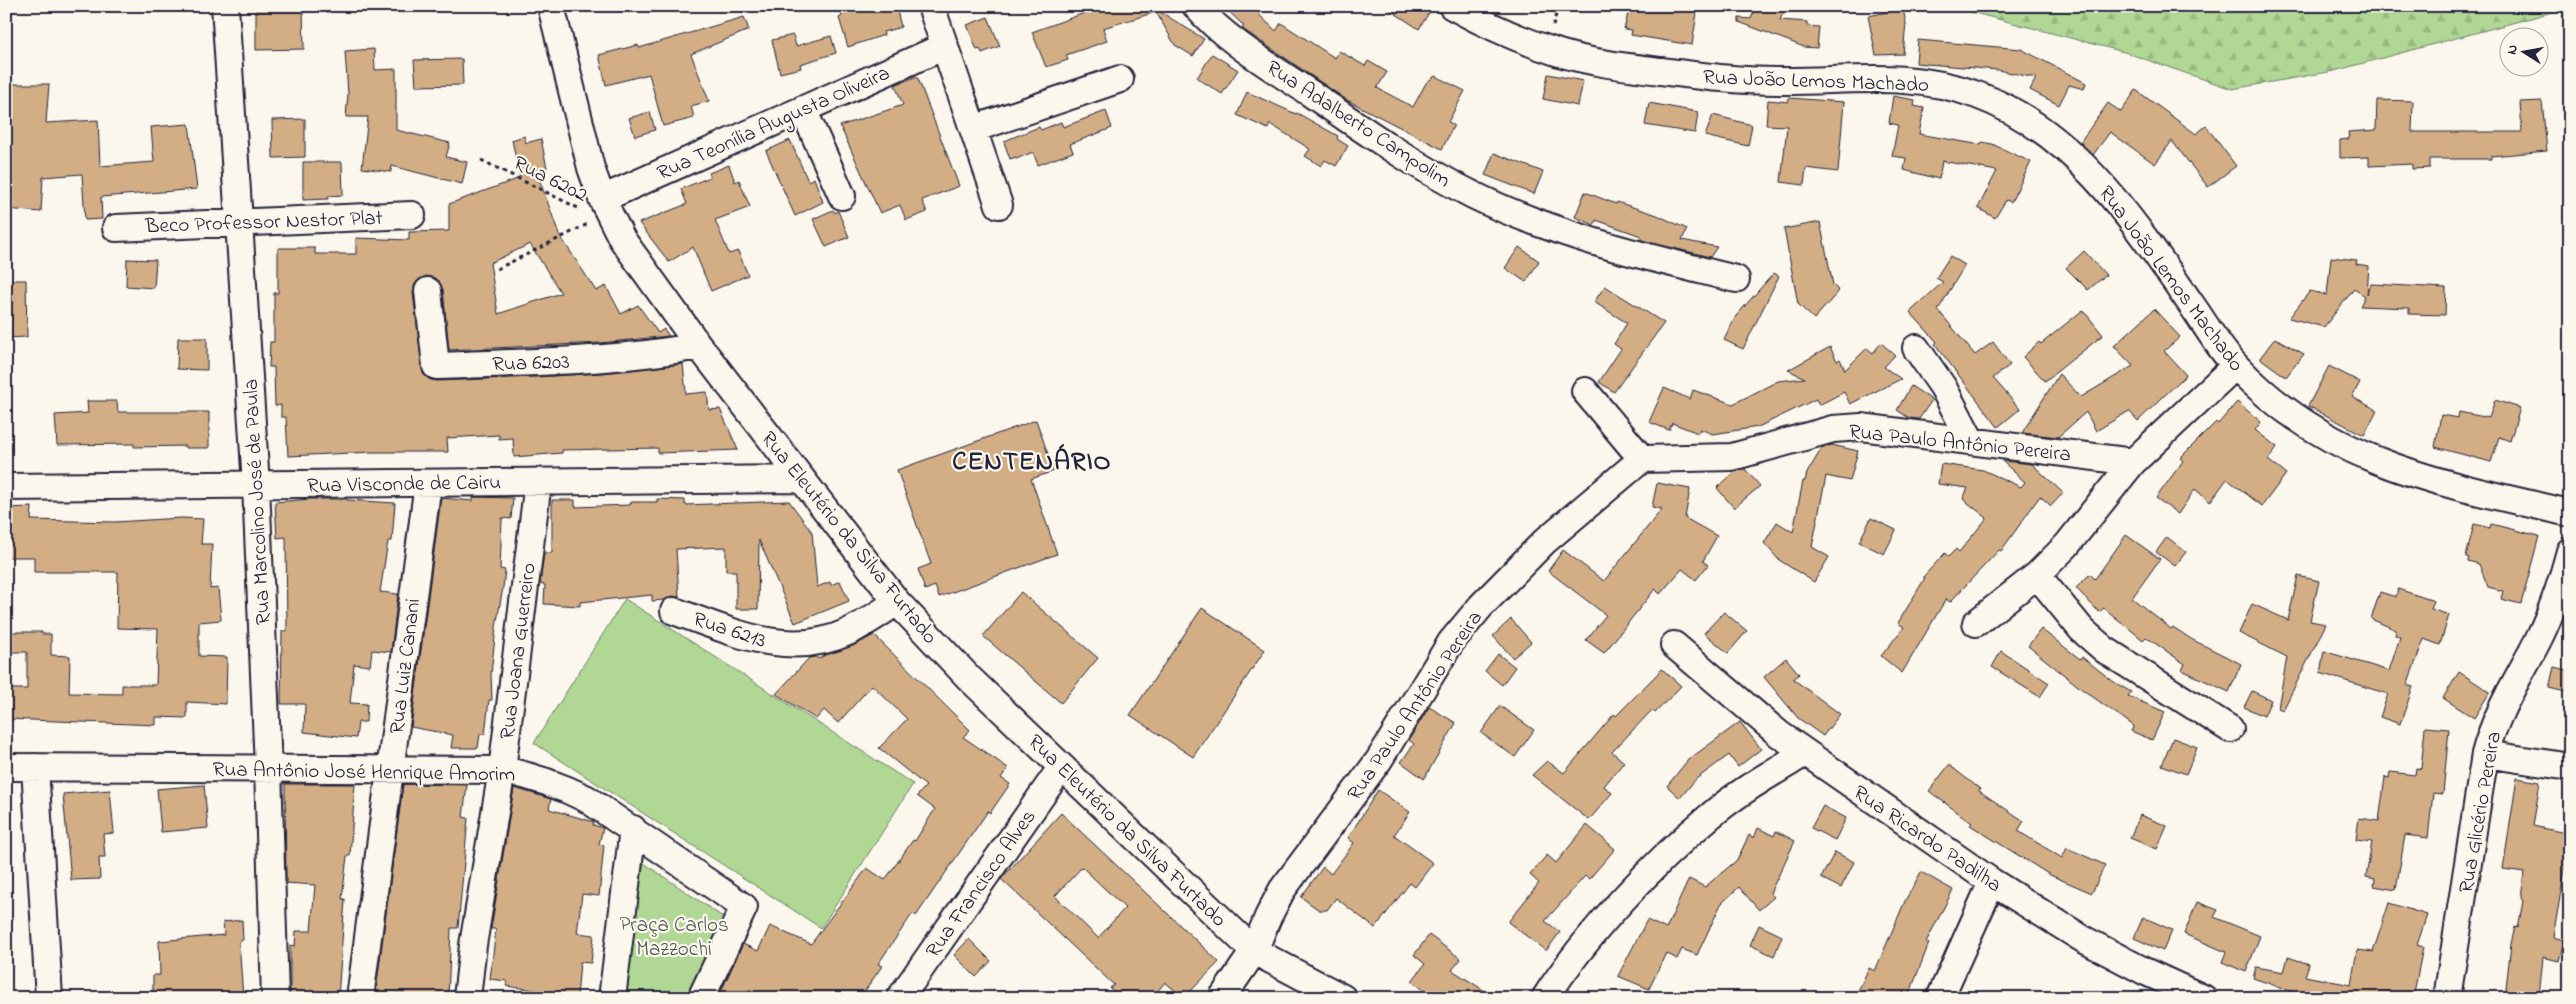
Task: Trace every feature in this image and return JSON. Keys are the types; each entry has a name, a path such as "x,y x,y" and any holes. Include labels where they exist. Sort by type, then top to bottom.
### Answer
{"street":[{"name":"Rua Marcolino José de Paula","path":"225,6 256,485 268,768 275,998"},
{"name":"Rua Eleutério da Silva Furtado","path":"551,6 591,168 596,206 699,346 898,602 937,646 1061,768 1254,950 1343,998"},
{"path":"932,6 999,205"},
{"name":"Rua Adalberto Campolim","path":"1196,6 1242,46 1326,104 1425,170 1475,196 1581,238 1736,279"},
{"name":"Rua João Lemos Machado","path":"1452,6 1519,38 1562,54 1629,67 1711,78 1777,81 1882,78 1922,80 1977,95 2020,116 2058,142 2097,178 2151,246 2235,366 2291,414 2328,438 2372,460 2416,476 2570,513"},
{"name":"Rua Teonília Augusta Oliveira","path":"596,206 803,109 945,46"},
{"path":"973,129 1120,79"},
{"path":"803,109 842,196"},
{"name":"Beco Professor Nestor Plat","path":"116,228 412,215"},
{"name":"Rua 6203","path":"428,291 436,366 613,358 657,354 699,346"},
{"path":"1916,348 1943,388 1971,441"},
{"path":"1976,622 2037,574 2072,539 2133,462 2235,366"},
{"path":"1585,391 1642,459"},
{"name":"Rua Paulo Antônio Pereira","path":"1222,998 1254,950 1282,890 1379,760 1452,642 1481,606 1545,541 1642,459 1732,457 1847,428 1861,427 2133,462"},
{"name":"Rua Visconde de Cairu","path":"6,487 802,479"},
{"name":"Rua Joana Guerreiro","path":"466,998 502,770 538,482"},
{"name":"Rua Luiz Canani","path":"360,998 428,483"},
{"name":"Rua Glicério Pereira","path":"2447,998 2486,754 2500,708 2538,640 2550,613 2570,551"},
{"path":"2037,574 2082,630 2105,650 2230,729"},
{"name":"Rua 6213","path":"674,610 754,640 778,644 801,644 825,640 848,631 898,602"},
{"name":"Rua Ricardo Padilha","path":"1674,645 1778,734 1992,882 2083,939 2144,971 2203,998"},
{"path":"1545,998 1592,936 1669,854 1709,816 1753,785 1804,753"},
{"path":"2486,754 2570,767"},
{"name":"Rua Antônio José Henrique Amorim","path":"6,767 502,770 559,785 587,799 633,829 744,907 701,998"},
{"path":"35,767 48,998"},
{"name":"Rua Francisco Alves","path":"900,998 1061,768"},
{"path":"612,998 633,829"},
{"path":"1940,998 1992,882"}],"path":[{"name":"Rua 6202","path":"481,160 596,206"},
{"path":"497,269 588,224 596,206"}],"green space":[{"path":"1948,6 2570,6 2570,142 2565,141 2564,9 2334,71 2232,89 2124,52"},
{"path":"625,599 913,784 821,928 534,743"},
{"name":"Praça Carlos Mazzochi","path":"641,861 727,920 690,998 625,998"}],"building":[{"path":"839,6 896,6 901,27 883,32 884,35 848,47 839,18 842,16"},
{"path":"1104,6 1158,6 1159,11 1204,39 1193,56 1175,45 1156,12 1103,28 1107,41 1066,55 1068,60 1046,67 1032,32"},
{"path":"1223,6 1250,6 1276,31 1281,23 1335,58 1339,51 1365,66 1368,61 1387,72 1377,88 1413,107 1426,83 1435,76 1465,91 1448,122 1454,125 1442,149 1347,100 1244,30 1242,28 1244,26"},
{"path":"1384,6 1433,6 1419,29"},
{"path":"1630,6 1654,6 1676,12 1677,6 1698,6 1692,45 1631,35 1632,30 1624,29"},
{"path":"1756,6 1786,6 1780,20 1807,22 1807,26 1819,27 1817,48 1804,47 1739,22 1739,18 1751,19"},
{"path":"303,9 304,49 256,50 256,10"},
{"path":"1903,9 1906,23 1903,54 1876,55 1868,16"},
{"path":"744,17 749,30 691,54 709,101 691,106 694,118 663,126 649,74 606,85 599,55 638,45 639,48"},
{"path":"988,17 1000,46 982,53 980,49 977,50 967,25"},
{"path":"793,35 796,46 831,36 836,53 800,64 801,68 780,73 772,40"},
{"path":"1918,40 2021,49 2086,83 2084,89 2069,85 2059,105 2030,90 2036,78 1998,70 1916,63"},
{"path":"374,49 375,70 396,69 396,130 450,143 446,157 467,162 462,184 392,166 391,172 362,168 368,117 346,117 348,94 345,51"},
{"path":"1212,54 1238,70 1222,94 1197,78"},
{"path":"462,59 463,85 416,86 414,60"},
{"path":"1548,74 1583,81 1578,106 1543,99"},
{"path":"917,76 959,186 922,200 927,212 906,220 900,205 880,213 840,126 903,105 895,85"},
{"path":"6,84 49,84 46,123 98,120 100,166 154,162 151,127 189,124 197,189 101,197 102,219 85,220 82,174 43,177 41,212 6,209"},
{"path":"2136,90 2196,134 2206,126 2236,166 2208,187 2172,141 2155,164 2110,132 2093,155 2080,142 2108,103 2121,112"},
{"path":"1247,92 1297,113 1338,136 1337,139 1348,146 1336,166 1325,160 1321,166 1305,156 1310,149 1270,124 1268,129 1237,115"},
{"path":"1893,96 1915,100 1914,106 1924,108 1919,134 1981,145 1982,142 1992,144 2031,162 2011,202 2006,200 1995,218 1978,208 1997,171 1942,161 1939,179 1904,170 1906,158 1892,156 1898,125 1889,123"},
{"path":"1789,98 1844,102 1838,172 1806,168 1804,185 1781,182 1787,126 1766,125 1768,100 1788,102"},
{"path":"2377,100 2413,101 2412,132 2522,132 2520,102 2542,101 2547,151 2491,156 2491,159 2430,159 2430,168 2412,169 2412,164 2369,166 2369,157 2340,158 2340,140 2349,139 2348,132 2376,130"},
{"path":"1649,103 1698,112 1695,133 1645,125"},
{"path":"1106,111 1112,128 1070,144 1073,152 1038,165 1033,152 1016,159 1016,157 1010,159 1004,142 1009,139 1039,127 1041,130 1061,122 1063,127"},
{"path":"650,112 655,130 635,136 629,118"},
{"path":"1713,115 1752,125 1748,146 1705,136"},
{"path":"305,119 305,157 273,158 272,120"},
{"path":"524,136 526,143 541,139 547,168 536,170 559,234 596,291 606,286 621,314 638,305 658,333 664,329 669,336 600,343 449,350 443,289 434,278 426,276 415,284 413,293 423,374 429,379 437,381 603,373 683,364 686,394 707,392 709,410 720,409 738,450 658,453 658,448 562,450 562,453 514,457 513,438 499,439 499,435 447,438 448,452 373,452 288,456 286,417 281,417 281,405 275,406 274,367 269,367 270,342 274,342 274,293 278,293 278,248 315,248 315,254 356,254 356,238 409,240 409,232 449,231 449,204 520,178 512,140","holes":["530,244 561,293 498,314 490,263"]},
{"path":"790,140 808,181 814,178 823,202 795,216 766,151"},
{"path":"1494,153 1543,172 1534,194 1485,175"},
{"path":"303,162 342,162 343,195 328,196 328,199 303,200"},
{"path":"729,165 735,182 739,180 750,207 715,220 729,254 738,251 748,275 711,291 693,247 669,262 639,223 687,204 681,189 710,177 709,173"},
{"path":"1585,192 1616,204 1617,202 1657,215 1687,229 1682,240 1717,247 1710,257 1641,240 1641,236 1596,220 1594,225 1575,217"},
{"path":"833,210 835,213 838,211 849,237 826,247 813,219"},
{"path":"1820,222 1833,285 1839,291 1814,319 1798,304 1784,229"},
{"path":"1519,247 1539,261 1526,282 1505,268"},
{"path":"2084,251 2106,275 2088,290 2066,268"},
{"path":"1950,256 1965,265 1938,310 1975,355 1993,342 2010,365 1993,378 2020,409 1998,427 1935,344 1937,342 1910,312 1943,282 1936,278"},
{"path":"2331,257 2357,260 2356,264 2369,266 2367,294 2371,284 2446,288 2445,315 2409,314 2409,308 2360,306 2365,296 2354,289 2324,327 2289,318 2310,291 2327,295"},
{"path":"127,259 156,260 154,288 126,286"},
{"path":"1774,273 1779,276 1743,349 1724,340 1736,316"},
{"path":"6,280 26,280 27,337 6,338"},
{"path":"1605,286 1664,323 1614,392 1599,382 1621,349 1614,344 1627,323 1594,302"},
{"path":"2154,309 2180,337 2164,351 2186,375 2138,421 2129,411 2096,431 2086,412 2058,437 2022,433 2059,374 2081,397 2133,366 2114,346"},
{"path":"2083,310 2103,335 2045,381 2023,357 2039,342 2041,344"},
{"path":"178,338 207,338 207,370 177,369"},
{"path":"2275,338 2304,354 2286,377 2260,358"},
{"path":"1881,343 1895,355 1884,367 1901,379 1850,404 1844,392 1819,405 1816,399 1758,427 1713,434 1700,429 1698,433 1672,423 1669,430 1649,422 1664,388 1690,399 1693,390 1733,404 1778,381 1805,378 1788,370 1830,347 1837,361 1840,359 1845,370 1867,348 1873,353"},
{"path":"2329,366 2360,382 2352,397 2377,410 2364,435 2308,406"},
{"path":"1911,386 1932,400 1919,419 1909,418 1897,410"},
{"path":"2495,400 2520,408 2510,441 2499,437 2491,462 2435,447 2441,415 2458,418 2459,412 2489,418"},
{"path":"87,401 117,401 118,412 209,412 209,448 186,448 186,446 134,447 134,444 57,445 55,415 88,413"},
{"path":"2237,402 2261,422 2255,430 2277,447 2268,460 2286,474 2262,506 2227,479 2210,502 2195,489 2178,514 2156,498 2183,461 2180,458 2216,422 2218,424"},
{"path":"1036,420 1054,471 1031,479 1057,554 939,597 935,586 925,590 918,569 931,564 897,470"},
{"path":"1832,445 1858,451 1850,481 1826,476 1812,547 1829,557 1814,582 1779,560 1764,543 1777,522 1793,532 1803,481 1805,481 1807,473 1822,448"},
{"path":"2002,461 2032,464 2063,493 2051,506 2040,496 2001,551 1999,550 1950,602 1946,599 1902,673 1881,656 1904,627 1898,623 1925,578 1923,577 1945,553 1948,557 1956,549 1959,552 1987,518 1963,499 1968,488 1938,484 1941,464 1983,470 2021,487 2025,482"},
{"path":"1745,469 1760,486 1734,508 1717,488 1736,471"},
{"path":"1657,483 1690,489 1685,518 1717,536 1703,561 1708,565 1696,580 1682,569 1660,594 1655,589 1604,653 1586,640 1606,615 1548,571 1563,550 1604,581 1662,509 1652,507"},
{"path":"473,497 513,498 511,519 502,518 500,569 505,570 491,674 492,700 489,700 485,734 480,734 478,748 451,748 453,735 411,727 441,498 473,501"},
{"path":"347,499 395,503 392,541 388,541 380,592 398,594 391,652 372,650 370,666 354,664 350,703 367,704 366,722 358,722 356,738 304,732 305,704 281,704 282,631 287,631 286,537 277,538 275,502"},
{"path":"657,499 685,500 685,505 789,501 812,532 817,587 830,582 831,585 840,581 849,601 795,623 759,540 758,609 736,609 736,571 726,571 726,547 676,549 679,597 672,596 664,600 652,601 652,595 580,602 580,606 544,604 545,585 540,584 544,553 552,553 552,500 575,500 575,507 630,505 631,502 657,502"},
{"path":"32,507 31,520 115,522 181,518 203,519 201,544 212,544 210,589 218,588 221,620 199,622 199,656 227,657 226,704 187,702 187,718 156,717 156,725 6,719 6,689 27,689 27,652 6,652 6,632 42,632 42,634 51,634 51,655 70,656 69,693 122,694 122,685 156,685 158,629 117,628 118,572 34,572 34,557 6,557 6,508"},
{"path":"1871,518 1896,530 1884,554 1859,542"},
{"path":"2474,524 2490,528 2491,524 2539,536 2521,604 2501,599 2503,591 2488,587 2479,564 2468,561 2469,558 2466,557"},
{"path":"2126,535 2160,559 2132,598 2171,629 2173,627 2191,639 2241,664 2229,692 2182,670 2185,664 2146,637 2143,640 2104,608 2099,612 2076,588 2090,574 2095,579"},
{"path":"2167,537 2186,552 2175,566 2156,552"},
{"path":"2298,576 2319,581 2310,621 2326,624 2283,710 2278,708 2287,657 2239,633 2252,604 2288,620"},
{"path":"2398,589 2434,601 2431,609 2449,615 2440,645 2424,639 2407,685 2413,687 2400,724 2380,717 2388,694 2320,673 2324,651 2389,671 2400,637 2395,635 2396,630 2371,619 2380,592 2396,597"},
{"path":"1021,592 1098,658 1061,703 983,636"},
{"path":"1202,608 1265,650 1193,757 1130,715"},
{"path":"1724,612 1747,631 1728,653 1704,633"},
{"path":"1511,619 1531,642 1513,658 1493,636"},
{"path":"2041,629 2080,659 2082,657 2114,682 2131,692 2128,696 2165,712 2152,740 2131,731 2134,726 2083,690 2028,646"},
{"path":"874,635 970,730 963,737 1008,768 1001,778 1010,784 990,813 988,811 916,916 913,913 878,964 882,966 860,998 718,998 743,944 758,951 770,926 811,944 867,868 885,880 913,840 915,841 935,809 917,796 926,786 879,748 907,719 872,685 838,723 824,710 816,719 776,694 809,658 816,657 819,659 853,646"},
{"path":"2001,651 2049,683 2040,697 1992,667"},
{"path":"1498,654 1515,667 1502,685 1485,671"},
{"path":"1786,658 1799,674 1793,679 1840,714 1823,736 1798,718 1764,677"},
{"path":"2554,667 2570,671 2570,693 2549,688"},
{"path":"1662,669 1681,686 1655,713 1652,710 1612,752 1624,762 1604,786 1612,793 1589,820 1532,775 1547,761 1564,773 1614,714 1616,716"},
{"path":"2459,672 2490,692 2474,718 2443,698"},
{"path":"2252,691 2271,700 2264,716 2244,707"},
{"path":"1500,706 1534,730 1515,757 1481,733"},
{"path":"1429,707 1456,723 1424,779 1401,762 1414,744 1409,740"},
{"path":"1740,722 1761,749 1738,767 1729,755 1696,779 1680,798 1667,786 1688,760"},
{"path":"2425,727 2449,729 2443,794 2433,793 2428,838 2405,835 2396,890 2374,886 2375,879 2366,877 2372,842 2356,840 2359,818 2379,821 2385,777 2389,778 2390,772 2415,775 2416,768 2421,769"},
{"path":"2173,738 2197,747 2186,774 2162,765"},
{"path":"1949,765 1980,789 1979,791 2024,821 2018,831 2062,858 2067,848 2105,865 2092,893 2050,875 1997,842 1970,825 1972,823 1929,791"},
{"path":"2517,778 2540,782 2533,826 2570,834 2570,863 2566,863 2553,937 2564,940 2559,961 2543,957 2539,997 2531,996 2531,998 2505,998 2511,944 2515,927 2518,928 2523,901 2521,898 2524,872 2503,869"},
{"path":"285,784 355,784 350,856 347,856 342,899 345,899 338,998 293,998 290,995 290,945 295,946 296,931 311,931 315,885 286,883"},
{"path":"403,784 467,785 463,817 468,818 458,928 451,928 448,998 375,998"},
{"path":"204,785 208,828 161,832 157,789"},
{"path":"514,788 551,799 549,809 594,822 593,825 603,828 599,844 604,845 599,896 582,894 577,933 594,935 591,963 580,962 577,998 542,998 542,991 506,986 507,981 490,979 496,929 491,929"},
{"path":"110,790 114,833 103,834 105,857 99,857 100,879 71,880 63,794"},
{"path":"1378,790 1410,812 1394,835 1433,863 1415,887 1410,883 1375,928 1336,898 1327,910 1319,910 1301,897 1323,867 1331,874 1354,843 1348,838"},
{"path":"1823,806 1846,818 1835,840 1811,828"},
{"path":"1061,813 1219,962 1184,998 1165,982 1152,998 1121,998 1110,988 1114,985 1001,879","holes":["1082,867 1125,908 1098,938 1055,896"]},
{"path":"2140,815 2167,826 2157,849 2130,838"},
{"path":"1587,825 1615,849 1589,879 1585,876 1545,921 1560,932 1546,951 1508,922 1539,883 1530,875 1547,855 1556,863"},
{"path":"1758,828 1774,836 1776,831 1795,841 1770,893 1774,897 1759,910 1739,887 1721,904 1697,955 1682,949 1677,959 1666,953 1649,989 1618,976 1647,920 1666,929 1689,879 1705,887 1737,860 1749,835 1754,838"},
{"path":"1835,852 1854,862 1841,888 1821,878"},
{"path":"1921,872 1953,890 1926,942 1929,943 1908,998 1873,998 1858,991 1869,968 1875,971 1905,901"},
{"path":"2197,902 2218,910 2214,917 2260,936 2246,972 2222,962 2226,952 2184,934"},
{"path":"2389,903 2427,915 2417,945 2423,947 2413,998 2311,998 2253,978 2256,967 2284,972 2288,957 2309,964 2305,976 2351,985 2357,950 2373,952"},
{"path":"2143,917 2172,930 2163,951 2134,938"},
{"path":"242,920 243,940 239,941 243,998 153,998 153,975 160,975 159,941 224,935 223,922"},
{"path":"1759,925 1782,936 1774,956 1750,945"},
{"path":"1429,935 1461,959 1452,970 1496,998 1434,998 1412,981 1425,964 1414,955"},
{"path":"969,939 991,961 976,977 954,955"}],"district":[{"name":"CENTENÁRIO","path":"1032,460"}]}
